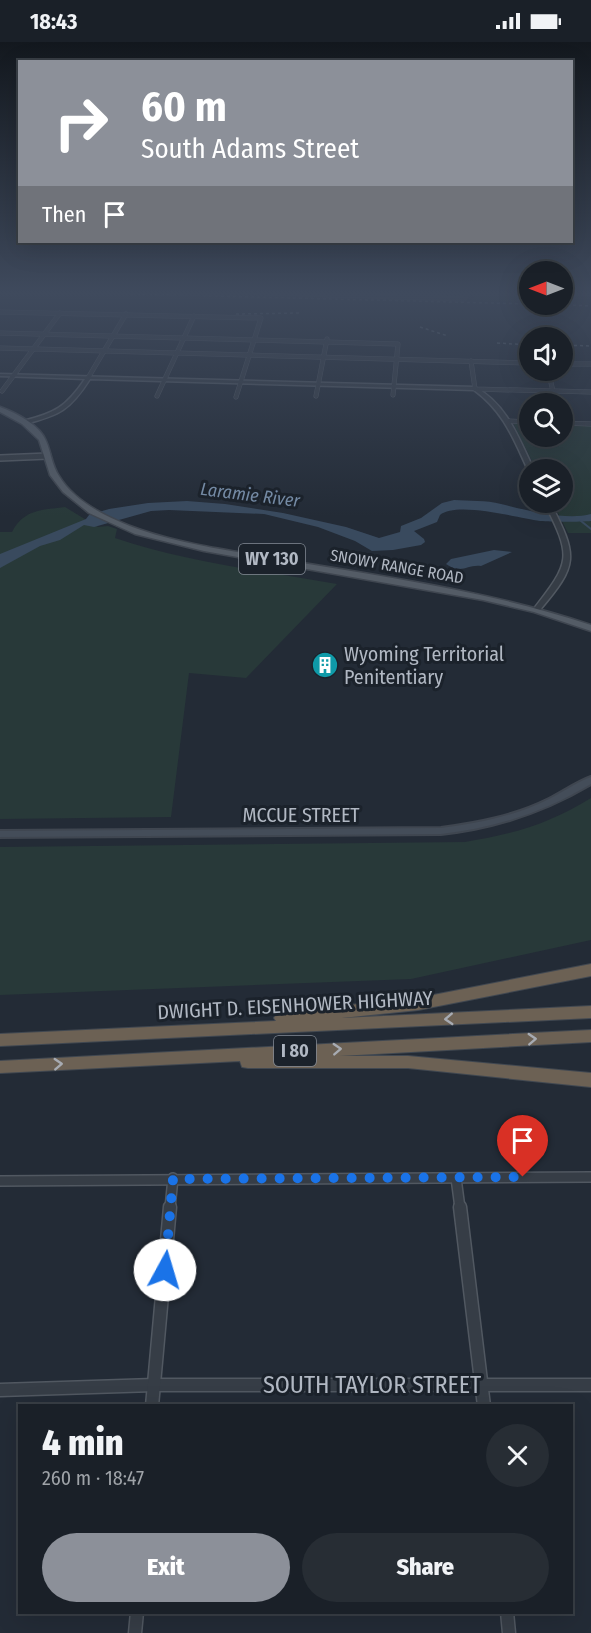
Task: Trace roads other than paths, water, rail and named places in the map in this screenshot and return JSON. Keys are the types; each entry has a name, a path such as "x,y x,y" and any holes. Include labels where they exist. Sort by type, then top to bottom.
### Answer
{"highway":[{"path":"33,1038 352,1012 418,1004 591,970"},
{"name":"DWIGHT D. EISENHOWER HIGHWAY","path":"0,1040 591,1011"},
{"name":"I 80","path":"0,1067 591,1036"},
{"path":"90,1062 408,1062 591,1080"}],"main road":[{"name":"SNOWY RANGE ROAD","path":"0,410 25,422 42,439 59,483 92,511 127,528 176,543 439,589 537,610 591,628"},
{"name":"MCCUE STREET","path":"0,834 452,830 487,825 534,811 591,780"}],"street":[{"path":"2,391 19,367"},
{"path":"25,422 68,407 94,367"},
{"path":"157,396 170,367"},
{"path":"236,397 246,367"},
{"path":"316,396 321,367"},
{"path":"393,395 396,367"},
{"path":"472,367 475,390 495,403 507,421 526,459"},
{"path":"0,375 591,392"},
{"path":"551,381 553,391"},
{"path":"507,421 519,422"},
{"path":"573,423 591,424"},
{"path":"0,458 48,456"},
{"path":"537,610 558,584 566,567 567,547 552,513"},
{"path":"0,1181 591,1177"},
{"path":"456,1178 484,1404"},
{"path":"152,1404 173,1179"},
{"name":"SOUTH TAYLOR STREET","path":"0,1390 154,1384 591,1386"},
{"path":"135,1633 137,1614"},
{"path":"507,1614 509,1633"}],"water":[{"name":"Laramie River","path":"454,500 489,502 519,509 519,513 570,516 591,514 591,521 540,521 473,510 448,511 440,515 437,522 414,531 424,539 425,542 421,545 372,551 355,541 318,527 264,514 151,511 94,527 84,525 60,540 40,546 0,568 0,554 86,519 89,515 109,509 148,503 187,501 225,504 283,513 346,527 379,538 400,532 401,526 421,518 442,503"},
{"path":"494,550 512,552 481,566 456,569 446,564 451,559"}],"waterway":[{"path":"581,521 591,529"}],"place":[{"name":"Wyoming Territorial Penitentiary","path":"325,665"}]}
